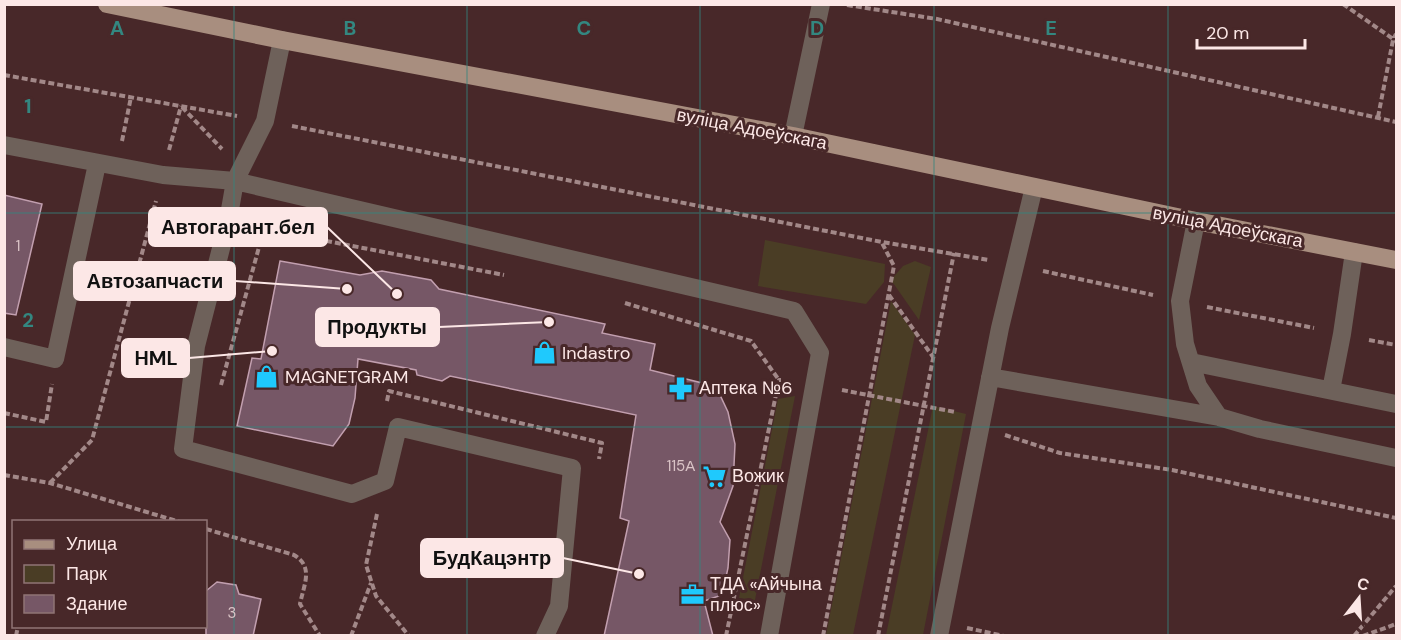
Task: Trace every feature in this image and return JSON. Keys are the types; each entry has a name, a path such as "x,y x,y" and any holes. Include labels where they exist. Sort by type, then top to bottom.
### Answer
{"main road":[{"name":"вуліца Адоеўскага","path":"107,4 282,40 793,136 1196,221 1396,260"}],"lane":[{"path":"793,136 821,4"},
{"path":"282,40 265,121 238,175 196,346 183,449 352,494 385,481 398,427 572,468 559,606 545,636"},
{"path":"4,145 163,175 238,175 794,311 820,353 769,636"},
{"path":"4,347 56,359 97,164"},
{"path":"941,629 1000,328 1034,187"},
{"path":"1196,221 1180,301 1185,344 1198,386 1218,417"},
{"path":"1331,390 1354,252"},
{"path":"1191,362 1396,404"},
{"path":"990,377 1218,417 1260,429 1396,458"}],"path":[{"path":"844,4 937,19 1396,122"},
{"path":"1343,4 1395,40"},
{"path":"1378,118 1396,33"},
{"path":"4,75 265,121 882,242 1016,265 1396,345"},
{"path":"117,167 131,97"},
{"path":"50,483 92,440 181,106"},
{"path":"181,106 238,175"},
{"path":"221,387 264,229 514,277"},
{"path":"823,636 894,266 882,242"},
{"path":"878,636 954,253"},
{"path":"888,295 934,358"},
{"path":"616,300 751,341 779,380"},
{"path":"4,413 46,422 56,359"},
{"path":"387,402 389,391 602,443 598,466"},
{"path":"1003,434 1060,453 1172,470 1396,518"},
{"path":"4,475 50,483 173,520"},
{"path":"385,481 366,565 376,596 409,636"},
{"path":"207,529 294,555 300,559 306,566 307,572 300,604 320,636"},
{"path":"351,636 371,582"},
{"path":"1354,636 1396,586"},
{"path":"1363,636 1396,624"},
{"path":"941,629 1004,636"}],"green space":[{"path":"765,240 885,264 884,282 866,304 758,286"},
{"path":"915,261 931,267 919,320 891,280 903,266"},
{"path":"891,301 915,335 853,635 826,635"},
{"path":"795,396 755,600 739,598 778,399"},
{"path":"933,406 966,414 923,635 886,635"}],"building":[{"path":"4,195 42,204 16,315 4,313"},
{"path":"280,261 360,275 382,271 431,280 439,289 605,324 602,333 655,344 650,370 706,384 710,391 719,393 728,412 735,444 733,486 720,522 730,540 728,568 722,595 704,601 713,636 604,636 629,521 620,518 636,415 450,376 442,381 417,375 416,370 358,359 355,398 349,424 333,446 237,426 252,358 261,359"},
{"path":"217,582 236,585 239,594 261,599 253,636 206,636 207,590"}],"place":[{"name":"Автозапчасти","path":"347,289"},
{"name":"Автогарант.бел","path":"397,294"},
{"name":"Продукты","path":"549,322"},
{"name":"HML","path":"272,351"},
{"name":"Indastro","path":"544,353"},
{"name":"MAGNETGRAM","path":"267,377"},
{"name":"Аптека №6","path":"681,388"},
{"name":"Вожик","path":"714,476"},
{"name":"БудКацэнтр","path":"639,574"},
{"name":"ТДА «Айчына плюс»","path":"692,594"}]}
